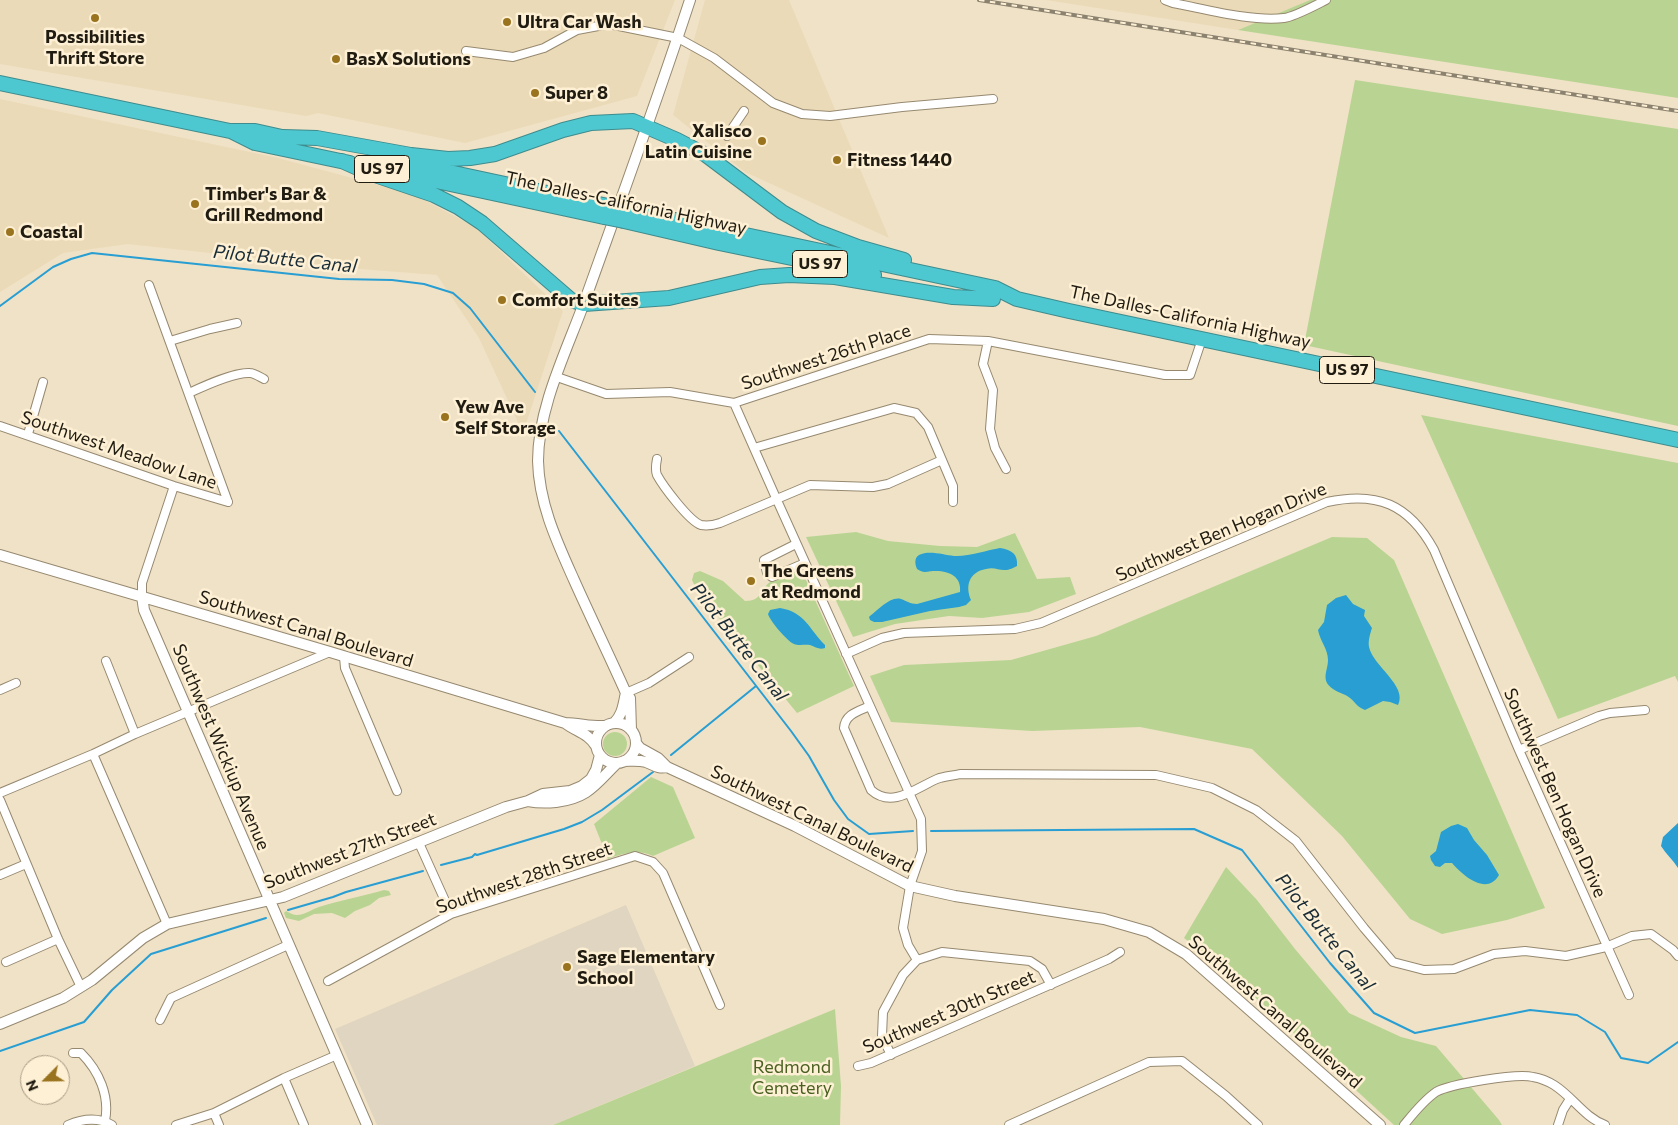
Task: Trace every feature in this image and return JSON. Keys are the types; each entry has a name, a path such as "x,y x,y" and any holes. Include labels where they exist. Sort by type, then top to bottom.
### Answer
{"highway":[{"name":"The Dalles-California Highway","path":"0,83 230,131 255,131 283,137 606,211 719,243 993,299 1017,299 1678,440"},
{"path":"283,137 316,138 448,159 470,158 496,154 563,130 591,123 633,121 706,154 782,212 816,232 858,247 929,268 958,280"},
{"name":"The Dalles-California Highway","path":"230,131 255,143 606,211"},
{"path":"342,161 369,173 434,195 458,207 482,223 570,300 584,304 670,298 760,277 789,275 835,277 953,297 993,299"},
{"name":"The Dalles-California Highway","path":"626,216 958,280 995,288 1017,299"}],"main road":[{"path":"626,693 623,712 620,718 598,734 598,750 607,761 620,762 633,752 636,743 631,730 630,698 552,532 543,498 538,462 541,426 690,0"},
{"name":"Southwest Canal Boulevard","path":"0,555 565,723 591,738 598,750"},
{"name":"Southwest Wickiup Avenue","path":"142,596 144,610 367,1125"},
{"path":"565,723 597,727 622,724 631,730"},
{"name":"Southwest Canal Boulevard","path":"636,743 640,748 658,758 667,767 794,826 910,886 955,896 1104,919 1150,932 1186,954 1380,1125"},
{"name":"Southwest 27th Street","path":"0,1024 63,998 92,980 144,938 167,924 284,897 506,806 528,801 543,794 570,791 582,786 591,779 596,770 598,750"},
{"name":"Southwest Canal Boulevard","path":"620,762 636,760 660,768 667,767"},
{"name":"Southwest 27th Street","path":"528,801 540,804 570,800 582,796 620,762"}],"street":[{"path":"1165,0 1224,13 1285,18 1326,0"},
{"path":"466,51 513,57 544,48 577,30 609,24 678,38 714,58 773,103 802,114 830,116 902,107 993,100"},
{"path":"727,136 744,111"},
{"path":"149,285 189,393 216,382 250,373 264,379"},
{"path":"170,341 237,323"},
{"name":"Southwest 26th Place","path":"557,377 606,394 670,392 734,403 929,339 988,342 1165,374 1190,375 1202,339"},
{"path":"988,342 983,364 993,390 990,429 995,448 1006,469"},
{"path":"28,434 43,382"},
{"name":"Southwest Meadow Lane","path":"0,426 28,434 174,486 228,502 189,393"},
{"path":"734,403 921,819 922,851 910,886 903,928 908,945 917,960"},
{"path":"754,448 894,408 916,412 928,427 953,486 953,502"},
{"path":"657,459 657,474 686,514 700,524 715,524 810,485 873,488 888,484 942,460"},
{"name":"Southwest Wickiup Avenue","path":"142,596 142,583 174,486"},
{"name":"Southwest Ben Hogan Drive","path":"846,654 882,638 904,633 1015,629 1041,624 1327,502 1358,497 1385,502 1403,512 1418,524 1434,550 1519,750 1628,995"},
{"path":"796,544 764,560 767,573 772,577 805,563"},
{"path":"0,793 330,652"},
{"path":"344,657 345,668 397,791"},
{"path":"626,693 650,683 689,657"},
{"path":"106,661 135,734"},
{"path":"0,690 16,683"},
{"path":"870,706 848,717 844,722 844,728 871,790 879,796 889,798 910,793 939,778 960,774 1156,775 1212,788 1256,810 1296,841 1393,962 1424,970 1454,969 1494,954 1525,950 1566,956 1606,947 1632,936 1650,934 1673,950 1678,956"},
{"path":"1519,750 1599,716 1610,713 1644,710"},
{"path":"93,754 167,924"},
{"path":"0,800 58,939 81,987"},
{"path":"419,843 451,914"},
{"name":"Southwest 28th Street","path":"328,981 451,914 635,856 653,862 664,873 720,1005"},
{"path":"0,875 26,864"},
{"path":"6,962 58,939"},
{"path":"160,1020 171,998 288,945"},
{"path":"890,1055 882,1036 883,1012 903,975 917,960 942,952 1030,961 1042,968 1051,985"},
{"name":"Southwest 30th Street","path":"858,1066 871,1063 1051,985 1109,959 1120,952"},
{"path":"68,1125 90,1119 108,1123 105,1095 99,1078 91,1063 81,1053 73,1053"},
{"path":"176,1125 214,1113 284,1078 338,1055"},
{"path":"1009,1125 1149,1062 1182,1061 1226,1096 1258,1125"},
{"path":"1404,1125 1438,1091 1513,1076 1532,1076 1554,1085 1595,1121 1605,1125"},
{"path":"284,1078 304,1125"},
{"path":"1558,1125 1563,1110 1570,1099"},
{"path":"214,1113 219,1125"}],"shaded area":[{"path":"0,0 675,0 637,96 465,143 318,113 306,116 0,64"},
{"path":"705,0 789,0 889,238 745,172 673,115"},
{"path":"1046,0 1310,0 1238,30"},
{"path":"0,99 278,158 415,195 475,227 563,311 523,433 479,338 437,275 347,268 128,244 63,253 0,292"},
{"name":"Sage Elementary School","path":"626,905 695,1066 553,1125 377,1125 335,1029"}],"green space":[{"path":"1310,0 1678,0 1678,98 1238,30"},
{"path":"1355,80 1678,129 1678,426 1304,345"},
{"path":"1421,415 1678,463 1678,682 1675,676 1558,719"},
{"name":"The Greens at Redmond","path":"856,532 888,541 977,547 1015,533 1037,579 1070,577 1076,594 1029,612 982,618 949,616 895,624 853,637 806,537"},
{"path":"1332,537 1367,538 1394,560 1545,908 1507,920 1442,934 1410,919 1342,836 1252,749 1140,727 1032,731 891,722 870,676 904,665 1011,660 1096,636"},
{"name":"The Greens at Redmond","path":"801,569 854,686 797,713 697,591 692,580 694,573 700,571 723,581 745,601 758,597 770,582"},
{"path":"610,732 620,732 627,739 627,749 620,756 610,756 603,749 603,739"},
{"path":"651,777 673,787 695,838 653,856 630,853 608,859 594,824"},
{"path":"1226,867 1257,900 1349,1013 1401,1037 1436,1046 1502,1125 1394,1125 1215,961 1184,938"},
{"path":"384,890 389,891 391,895 379,898 345,918 332,913 314,914 299,921 286,918 284,913 286,911 294,915 300,915 316,908"},
{"name":"Redmond Cemetery","path":"835,1009 841,1086 840,1125 553,1125"}],"water":[{"path":"1000,548 1013,553 1017,566 1007,570 990,568 972,576 968,590 971,600 966,605 882,622 870,620 869,617 892,600 901,599 917,604 960,592 959,582 953,575 944,572 924,572 917,569 915,561 919,555 932,553 959,556"},
{"path":"1346,595 1353,604 1365,610 1364,616 1372,628 1369,647 1398,691 1400,698 1398,705 1383,701 1365,710 1348,697 1337,692 1327,682 1328,656 1318,630 1324,622 1327,605 1336,598"},
{"path":"780,608 801,617 825,645 825,648 796,645 787,639 775,626 768,614 770,610"},
{"path":"1678,823 1678,868 1661,846 1663,837"},
{"path":"1458,824 1467,828 1474,840 1487,855 1499,875 1494,881 1488,884 1475,882 1452,863 1445,863 1440,867 1435,866 1431,860 1430,856 1436,851 1441,832"}],"waterway":[{"name":"Pilot Butte Canal","path":"0,306 53,267 92,253 339,279 392,280 424,284 453,293 470,308 535,392"},
{"name":"Pilot Butte Canal","path":"559,431 791,731 809,756 834,800 848,819 869,834 913,831"},
{"path":"671,755 756,686"},
{"path":"441,865 582,822 602,810 653,772"},
{"name":"Pilot Butte Canal","path":"931,831 1194,829 1242,850 1330,963 1374,1013 1415,1033 1530,1010 1577,1015 1605,1032 1621,1058 1648,1063 1678,1042"},
{"path":"288,910 423,871"},
{"path":"0,1051 84,1022 112,990 151,954 266,918"}],"railway":[{"path":"979,0 1678,111"}],"place":[{"name":"Possibilities Thrift Store","path":"95,18"},
{"name":"Ultra Car Wash","path":"507,22"},
{"name":"BasX Solutions","path":"336,59"},
{"name":"Super 8","path":"535,93"},
{"name":"Xalisco Latin Cuisine","path":"762,141"},
{"name":"Fitness 1440","path":"837,160"},
{"name":"Timber's Bar & Grill Redmond","path":"195,204"},
{"name":"Coastal","path":"10,232"},
{"name":"Comfort Suites","path":"502,300"},
{"name":"Yew Ave Self Storage","path":"445,417"},
{"name":"The Greens at Redmond","path":"751,581"},
{"name":"Sage Elementary School","path":"567,967"}]}
